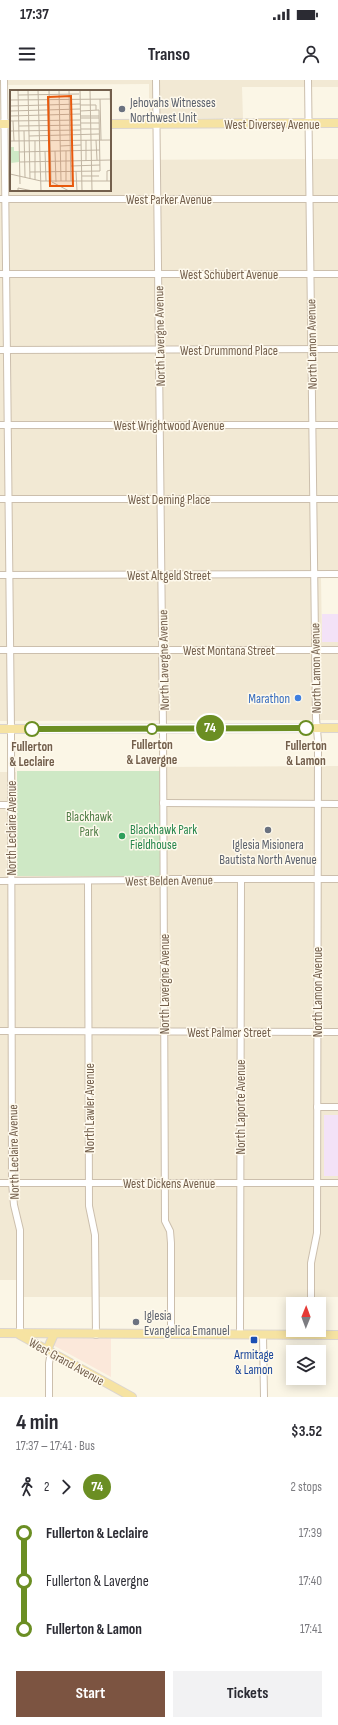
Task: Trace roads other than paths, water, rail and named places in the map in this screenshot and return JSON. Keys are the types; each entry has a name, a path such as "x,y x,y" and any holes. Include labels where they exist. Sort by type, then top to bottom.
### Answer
{"main road":[{"name":"West Diversey Avenue","path":"111,124 338,124"},
{"path":"0,729 338,728"},
{"name":"West Grand Avenue","path":"0,1333 20,1334 132,1397"},
{"path":"20,1334 263,1335 286,1334"},
{"path":"49,1351 54,1334"},
{"path":"326,1334 338,1335"}],"street":[{"name":"North Leclaire Avenue","path":"4,80 5,124 3,274 7,350 9,499 12,880 12,1183 14,1205 20,1230 20,1334"},
{"name":"North Lavergne Avenue","path":"156,80 164,803 165,1221 170,1231 171,1243 171,1335"},
{"name":"North Lamon Avenue","path":"308,80 318,804 317,1233 311,1263 311,1297"},
{"name":"West Parker Avenue","path":"3,199 338,198"},
{"name":"West Schubert Avenue","path":"3,274 338,274"},
{"name":"West Drummond Place","path":"0,350 338,350"},
{"name":"West Wrightwood Avenue","path":"0,425 338,425"},
{"name":"West Deming Place","path":"0,499 338,499"},
{"name":"West Altgeld Street","path":"0,575 338,574"},
{"name":"West Montana Street","path":"0,650 338,650"},
{"path":"164,803 338,804"},
{"path":"0,805 11,805"},
{"name":"North Laporte Avenue","path":"240,1335 241,879"},
{"name":"West Belden Avenue","path":"0,881 338,879"},
{"name":"North Lawler Avenue","path":"88,881 89,1206 95,1235 96,1251 96,1335"},
{"name":"West Palmer Street","path":"0,1032 338,1032"},
{"path":"317,1108 338,1107"},
{"name":"West Dickens Avenue","path":"0,1183 338,1183"},
{"path":"263,1335 264,1397"},
{"path":"49,1351 49,1397"}],"place":[{"name":"Jehovahs Witnesses Northwest Unit","path":"122,109"},
{"name":"Marathon","path":"298,698"},
{"name":"Fullerton & Lamon","path":"306,728"},
{"name":"Fullerton & Leclaire","path":"32,729"},
{"name":"Fullerton & Lavergne","path":"152,729"},
{"name":"Iglesia Misionera Bautista North Avenue","path":"268,830"},
{"name":"Blackhawk Park Fieldhouse","path":"122,836"},
{"name":"Iglesia Evangelica Emanuel","path":"136,1322"},
{"name":"Armitage & Lamon","path":"254,1340"}],"park label":[{"name":"Blackhawk Park","path":"89,824"}]}
